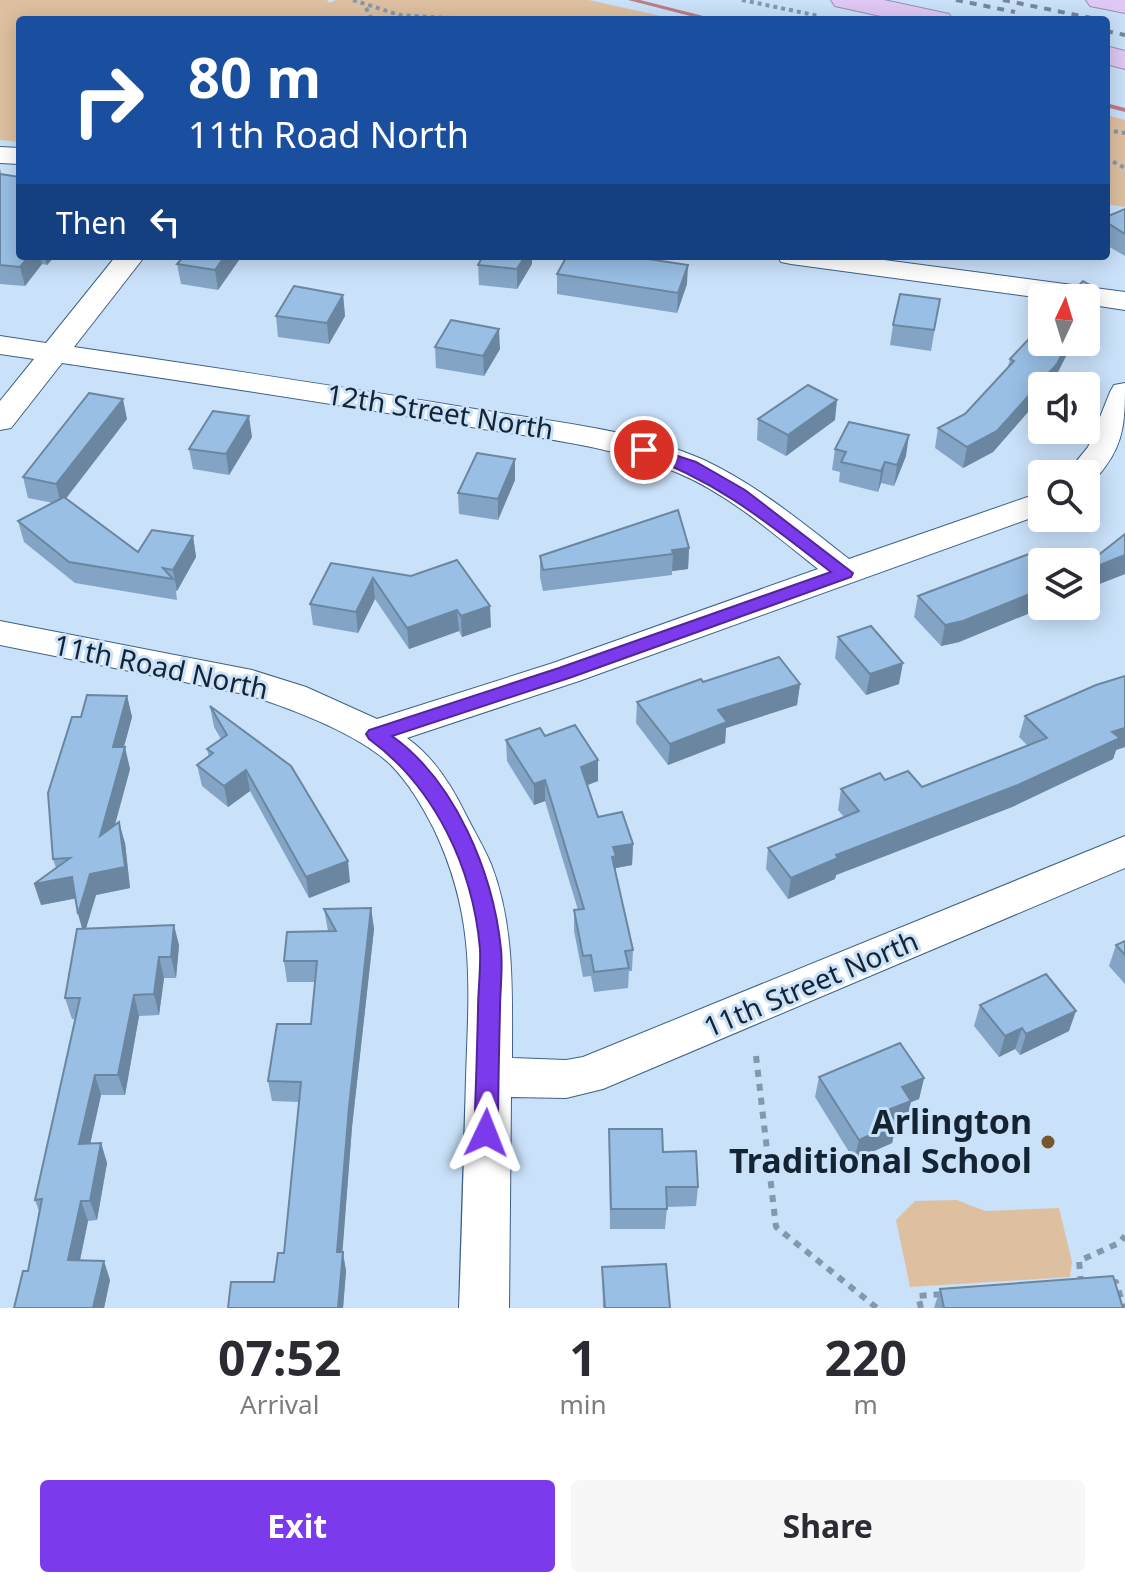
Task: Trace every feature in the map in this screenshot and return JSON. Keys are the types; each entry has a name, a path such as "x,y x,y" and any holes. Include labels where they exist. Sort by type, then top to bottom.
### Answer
{"highway":[{"path":"845,0 920,16"},
{"path":"1100,0 1125,5"}],"street":[{"path":"0,421 128,260"},
{"path":"821,260 1125,301"},
{"name":"12th Street North","path":"0,345 327,394 627,444 690,466 716,479 770,514 845,573"},
{"path":"1094,460 1103,450 1125,392"},
{"path":"375,734 566,672 1028,507"},
{"name":"11th Road North","path":"0,633 252,683 293,696 375,734 421,772 436,794 471,865 490,949 484,1308"},
{"name":"11th Street North","path":"488,1077 566,1079 587,1075 1125,851"}],"path":[{"path":"353,0 366,8 422,16"},
{"path":"742,0 815,16"},
{"path":"366,8 370,16"},
{"path":"756,1056 776,1227 877,1308"},
{"path":"1081,1284 1079,1261 1119,1243 1125,1236"},
{"path":"1104,1283 1116,1282 1124,1308"},
{"path":"1068,1285 1093,1283"},
{"path":"921,1308 918,1296 960,1293"}],"shaded area":[{"path":"0,0 327,0 329,3 336,0 589,0 661,16 16,16 16,142 0,140"},
{"path":"1110,116 1125,120 1125,207 1110,205"},
{"path":"957,1200 985,1211 1059,1208 1072,1262 1070,1277 910,1287 896,1220 915,1201"}],"building":[{"path":"0,174 16,176 16,260 26,260 20,267 0,265"},
{"path":"1125,209 1125,234 1110,225 1110,215"},
{"path":"180,260 222,260 215,270 177,264"},
{"path":"481,260 523,260 517,269 478,265"},
{"path":"565,260 655,260 688,265 678,293 557,274"},
{"path":"294,286 343,295 327,323 276,316"},
{"path":"900,294 940,299 934,330 893,325"},
{"path":"451,320 499,329 483,356 435,347"},
{"path":"1028,340 1028,356 1061,356 1050,372 1028,372 1028,396 997,431 967,447 938,428 965,414 1014,361 1010,359"},
{"path":"808,385 837,400 788,435 758,419"},
{"path":"89,393 123,399 56,484 23,477"},
{"path":"213,411 249,416 226,454 189,449"},
{"path":"849,422 909,435 897,465 885,462 881,471 841,462 846,452 835,449"},
{"path":"477,453 515,459 498,499 458,493"},
{"path":"64,497 138,552 152,530 193,536 173,570 163,568 173,579 69,562 18,521"},
{"path":"678,510 689,548 672,550 673,554 543,570 540,556"},
{"path":"1125,534 1125,555 1100,565 1100,554"},
{"path":"1028,554 1028,595 963,621 945,625 918,596"},
{"path":"457,560 490,606 461,616 457,610 407,628 373,578 356,612 310,604 331,563 411,576"},
{"path":"871,626 903,663 870,674 838,637"},
{"path":"779,657 800,684 718,710 727,722 670,744 637,702 701,679 703,682"},
{"path":"1125,676 1125,728 1112,732 1120,738 1018,785 836,855 838,858 791,878 768,848 859,811 841,789 880,773 885,780 908,771 922,787 1047,738 1025,716 1096,685"},
{"path":"87,695 127,696 113,747 125,747 100,836 119,822 125,867 90,874 78,914 72,877 34,884 70,858 53,859 48,793 72,717 81,717"},
{"path":"210,706 291,766 348,861 306,877 246,770 224,786 197,765 213,753 207,749 227,735"},
{"path":"575,725 598,760 581,767 598,817 622,812 633,844 613,847 616,856 612,857 633,950 625,951 629,968 594,972 591,955 583,956 574,910 584,909 545,780 534,784 506,740 540,728 545,736"},
{"path":"371,908 337,1252 343,1252 338,1308 228,1308 231,1282 274,1282 278,1253 284,1253 301,1082 268,1081 277,1024 311,1024 317,961 284,961 287,932 336,931 324,909"},
{"path":"174,925 171,957 159,957 154,994 134,995 118,1075 95,1075 79,1144 101,1143 90,1201 81,1201 68,1260 104,1261 93,1308 14,1308 23,1271 28,1271 42,1199 35,1200 80,998 65,998 77,929"},
{"path":"1125,941 1125,955 1116,945"},
{"path":"1046,974 1076,1011 1026,1034 1022,1028 1005,1036 980,1005"},
{"path":"900,1043 924,1078 902,1087 911,1101 888,1110 897,1123 859,1140 819,1077"},
{"path":"609,1129 662,1129 663,1152 696,1151 698,1187 666,1187 667,1209 611,1209"},
{"path":"666,1264 670,1308 605,1308 602,1267"},
{"path":"1113,1276 1123,1308 944,1308 940,1289"}],"waterway":[{"path":"631,0 698,16"},
{"path":"1110,106 1125,110"}],"railway":[{"path":"956,0 1015,12"},
{"path":"1003,0 1081,16"},
{"path":"1110,32 1125,35"}],"place":[{"name":"Arlington Traditional School","path":"1048,1142"}],"route":[{"path":"486,1133 490,949 478,889 460,838 436,794 421,772 403,754 375,734 566,672 845,573 740,493 690,466 644,450"}]}
